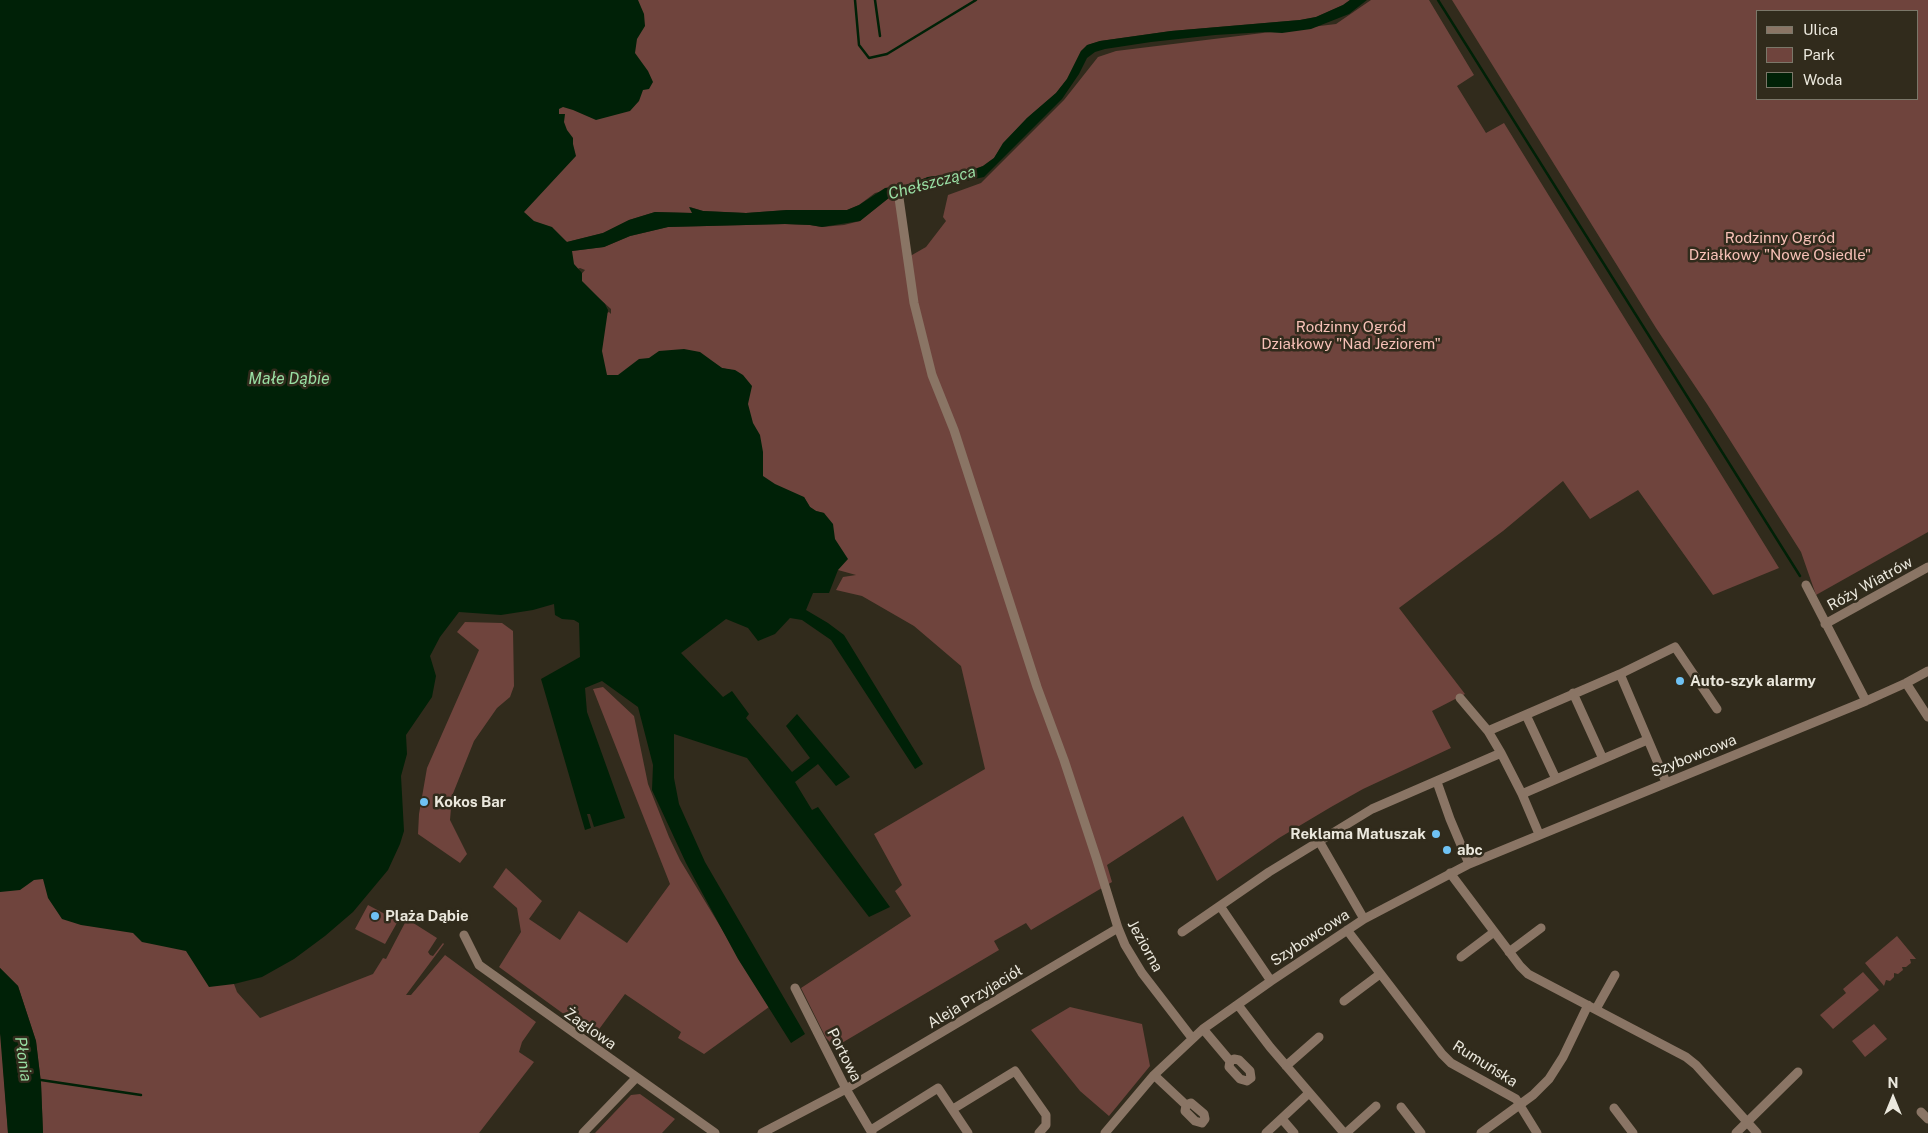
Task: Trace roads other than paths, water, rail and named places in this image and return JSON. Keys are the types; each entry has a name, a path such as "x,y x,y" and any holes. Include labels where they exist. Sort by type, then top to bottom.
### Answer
{"street":[{"name":"Jeziorna","path":"899,198 914,303 932,375 954,430 1037,687 1064,760 1118,928 1125,945 1142,973 1192,1038"},
{"name":"Róży Wiatrów","path":"1826,624 1928,567"},
{"path":"1806,585 1866,701"},
{"path":"1488,732 1573,693 1620,674 1675,647 1717,709"},
{"name":"Szybowcowa","path":"1119,1133 1108,1130 1154,1075 1202,1029 1364,919 1469,864 1866,701 1928,671"},
{"path":"1620,674 1666,782"},
{"path":"1906,683 1928,717"},
{"path":"1573,693 1603,759"},
{"path":"1460,698 1488,732 1501,753 1522,794 1539,834"},
{"path":"1526,715 1556,779"},
{"path":"1522,794 1648,740"},
{"path":"1182,932 1269,872 1372,809 1501,753"},
{"path":"1437,782 1469,864"},
{"name":"Szybowcowa","path":"1319,842 1364,919"},
{"path":"1450,873 1509,952 1528,974 1686,1057 1696,1065 1757,1133"},
{"name":"Szybowcowa","path":"1220,906 1271,981"},
{"name":"Aleja Przyjaciół","path":"846,1089 1118,928"},
{"path":"1509,952 1541,928"},
{"name":"Rumuńska","path":"1347,930 1442,1054 1451,1063 1507,1093 1520,1104 1537,1133"},
{"path":"1461,958 1494,932"},
{"name":"Żaglowa","path":"464,935 479,966 715,1133"},
{"path":"1344,1001 1380,974"},
{"path":"1481,1133 1542,1087 1557,1069 1592,1007 1614,975"},
{"name":"Portowa","path":"795,988 846,1089 872,1131"},
{"path":"1238,1005 1286,1066 1345,1133 1376,1106"},
{"path":"1202,1029 1230,1061"},
{"path":"1286,1066 1319,1037"},
{"path":"953,1109 1015,1070 1046,1115 1046,1125 1039,1133"},
{"path":"1736,1133 1798,1072"},
{"path":"1154,1075 1186,1105"},
{"path":"583,1133 636,1078"},
{"path":"872,1131 938,1088 968,1133"},
{"path":"762,1133 846,1089"},
{"path":"1266,1133 1309,1093"},
{"path":"1401,1107 1421,1133"},
{"path":"1614,1108 1633,1133"},
{"path":"1921,1112 1928,1120"},
{"path":"1282,1119 1294,1133"}],"water":[{"name":"Małe Dąbie","path":"0,0 638,0 644,14 645,26 637,39 635,53 648,71 653,82 649,89 643,90 639,101 630,111 596,120 563,107 559,109 559,114 565,114 564,122 573,138 576,156 524,212 534,221 552,227 567,242 603,233 629,220 655,212 692,213 689,207 703,211 746,213 787,210 847,210 859,205 885,188 910,184 928,177 967,172 983,166 994,158 1003,143 1027,118 1056,93 1067,79 1081,51 1087,45 1100,41 1171,31 1300,20 1316,17 1350,0 1367,0 1349,14 1311,29 1282,33 1265,32 1215,35 1151,42 1095,52 1087,58 1062,99 984,177 906,192 890,197 860,221 822,227 785,224 668,227 630,236 604,247 572,251 574,264 582,273 582,281 605,304 608,310 602,351 607,375 618,375 639,359 649,358 659,351 684,349 700,352 722,368 735,370 743,375 752,386 748,404 753,423 760,435 763,452 763,476 775,484 804,497 810,507 824,513 833,524 835,539 848,559 838,570 829,593 813,593 806,610 844,635 923,764 915,769 831,640 802,620 790,618 775,634 758,641 748,628 726,619 681,653 723,697 732,691 749,714 746,718 792,772 810,758 786,726 797,714 850,777 836,786 818,764 795,782 812,810 818,807 890,907 869,917 747,758 674,734 674,778 679,804 705,862 805,1034 791,1043 738,959 686,863 652,790 653,765 638,707 602,681 585,688 587,712 625,818 594,827 590,814 587,814 591,828 585,830 541,679 580,657 579,623 574,620 562,619 555,615 554,604 533,610 501,615 459,612 440,637 430,656 436,676 432,697 406,735 407,754 401,776 404,831 388,870 353,912 325,936 294,959 262,977 234,984 209,987 186,951 142,942 133,933 81,925 62,919 48,898 43,879 34,880 20,890 0,892"},
{"name":"Płonia","path":"0,968 18,986 36,1041 41,1083 43,1133 8,1133 0,1033"}],"waterway":[{"path":"855,0 859,45 869,58 887,54 976,0"},
{"path":"875,0 880,36"},
{"path":"1438,0 1800,576"},
{"name":"Płonia","path":"41,1080 141,1095"}],"place":[{"name":"Auto-szyk alarmy","path":"1680,681"},
{"name":"Kokos Bar","path":"424,802"},
{"name":"Reklama Matuszak","path":"1436,834"},
{"name":"abc","path":"1447,850"},
{"name":"Plaża Dąbie","path":"375,916"}],"water label":[{"name":"Chełszcząca","path":"932,183"}],"park label":[{"name":"Rodzinny Ogród Działkowy \"Nowe Osiedle\"","path":"1780,246"},
{"name":"Rodzinny Ogród Działkowy \"Nad Jeziorem\"","path":"1351,336"}]}
